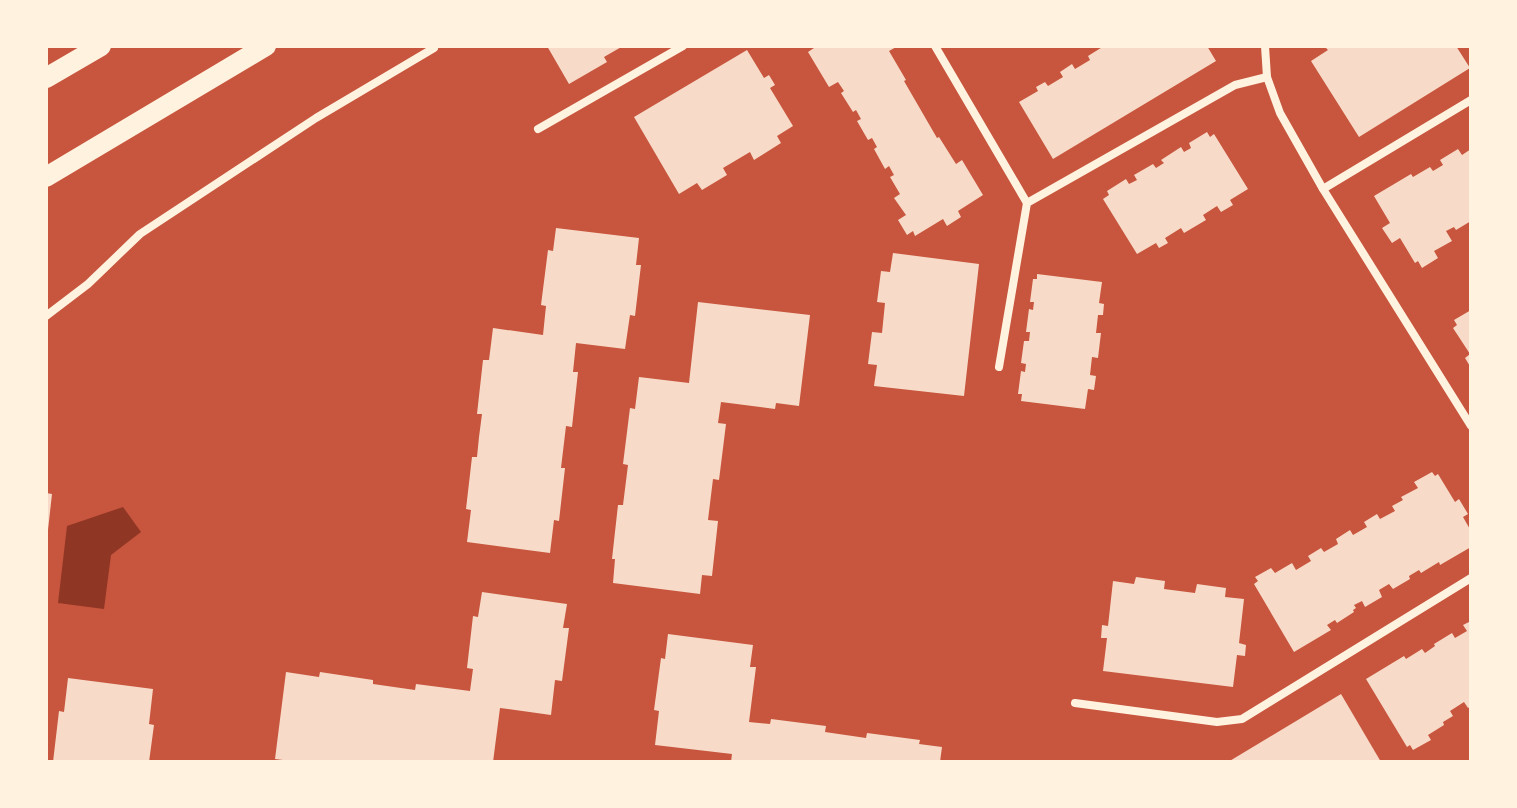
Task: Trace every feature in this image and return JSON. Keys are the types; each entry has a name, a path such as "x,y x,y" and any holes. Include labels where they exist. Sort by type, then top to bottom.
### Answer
{"main road":[{"path":"46,78 101,46"},
{"path":"46,177 266,46"}],"street":[{"path":"538,129 683,46"},
{"path":"935,46 1027,203 999,367"},
{"path":"1265,46 1267,77 1280,113 1323,189 1471,426"},
{"path":"46,316 88,284 140,234 316,118 434,48"},
{"path":"1027,203 1235,85 1267,77"},
{"path":"1323,189 1471,100"},
{"path":"1075,703 1217,722 1242,719 1471,578"}],"shaded area":[{"path":"123,507 141,532 111,555 104,609 58,603 67,526"}],"building":[{"path":"547,46 623,46 604,57 607,62 569,84"},
{"path":"817,46 898,46 889,51 904,81 937,138 956,164 962,160 983,195 958,211 961,217 947,226 943,219 915,236 913,231 907,235 898,220 906,215 894,198 900,194 890,177 894,175 889,166 885,169 874,149 877,147 872,138 868,140 857,121 861,119 841,93 844,91 838,82 829,87 808,52"},
{"path":"1104,46 1207,46 1216,61 1053,159 1019,102 1038,91 1036,87 1045,82 1048,86 1063,77 1060,72 1072,64 1075,69 1090,60 1088,56"},
{"path":"1328,46 1456,46 1470,68 1359,137 1311,61 1328,50"},
{"path":"747,50 764,78 769,75 775,85 770,88 793,126 777,136 781,143 754,160 750,152 723,168 727,175 702,190 697,183 679,194 634,117"},
{"path":"1207,132 1210,137 1214,134 1248,189 1230,200 1233,205 1221,212 1217,206 1203,215 1206,220 1184,233 1181,228 1165,238 1168,243 1159,248 1156,243 1137,254 1103,199 1109,195 1107,191 1126,179 1129,184 1137,180 1134,175 1153,164 1156,168 1164,163 1161,160 1181,147 1184,152 1191,148 1189,143"},
{"path":"1458,149 1462,155 1471,149 1471,221 1456,230 1454,227 1446,231 1452,241 1434,251 1438,258 1422,268 1418,261 1415,263 1400,238 1392,243 1382,228 1390,223 1374,196 1411,174 1413,177 1430,167 1433,171 1443,165 1440,160"},
{"path":"556,228 639,238 636,265 641,265 635,316 630,315 625,349 576,343 573,372 578,372 572,427 566,426 559,521 554,520 550,553 467,542 471,510 466,509 472,457 477,457 482,414 477,414 483,360 489,360 493,328 543,335 546,306 541,305 548,250 553,251"},
{"path":"893,253 979,264 964,396 874,386 877,365 868,364 872,332 882,333 885,303 877,302 881,271 890,272"},
{"path":"1037,274 1102,282 1099,303 1104,304 1103,315 1098,315 1096,333 1101,333 1098,358 1092,357 1090,375 1096,376 1094,390 1088,389 1085,409 1021,401 1022,394 1018,394 1021,371 1025,372 1026,364 1021,363 1024,341 1029,341 1030,332 1026,332 1029,309 1033,310 1034,302 1030,302 1033,279 1037,279"},
{"path":"698,302 810,315 799,406 776,403 775,409 721,402 718,423 726,424 719,480 713,479 708,520 718,521 712,576 702,575 700,594 613,583 615,559 612,559 618,505 623,505 628,465 623,464 630,408 635,409 639,377 689,383"},
{"path":"1471,310 1471,368 1465,358 1470,354 1453,328 1457,325 1454,320"},
{"path":"1432,472 1435,476 1438,474 1455,502 1459,499 1468,514 1463,517 1471,531 1471,547 1440,565 1439,562 1421,573 1419,570 1393,589 1389,584 1379,590 1382,597 1365,607 1362,601 1354,605 1354,612 1337,623 1335,620 1327,625 1331,630 1294,652 1254,584 1258,581 1255,577 1271,568 1275,573 1292,563 1296,570 1311,561 1308,556 1321,548 1324,552 1338,544 1336,539 1350,530 1353,535 1367,527 1364,522 1377,514 1380,519 1395,511 1392,506 1403,500 1401,497 1418,488 1414,482"},
{"path":"46,493 52,494 48,530 46,530"},
{"path":"1136,577 1165,581 1164,589 1195,593 1197,584 1226,588 1225,597 1244,599 1239,643 1246,645 1245,656 1237,655 1233,687 1103,671 1107,638 1101,638 1102,625 1108,626 1113,581 1134,584"},
{"path":"482,592 567,604 563,628 569,628 562,681 555,680 551,715 500,708 493,762 299,762 275,759 286,672 319,677 320,672 415,690 416,684 470,691 473,669 467,668 473,616 478,617"},
{"path":"1471,621 1471,706 1468,708 1464,702 1450,711 1453,716 1428,735 1431,740 1413,750 1410,745 1407,747 1366,679 1404,656 1406,659 1422,649 1425,653 1452,633 1455,638 1467,631 1463,625"},
{"path":"668,634 753,645 750,667 756,667 749,722 770,724 771,719 826,726 825,732 866,738 867,733 920,740 919,744 942,747 940,762 731,762 732,754 655,745 659,711 654,710 661,658 665,659"},
{"path":"68,678 153,689 149,724 154,725 149,762 53,762 59,711 64,712"},
{"path":"1341,694 1381,762 1228,762"}]}
